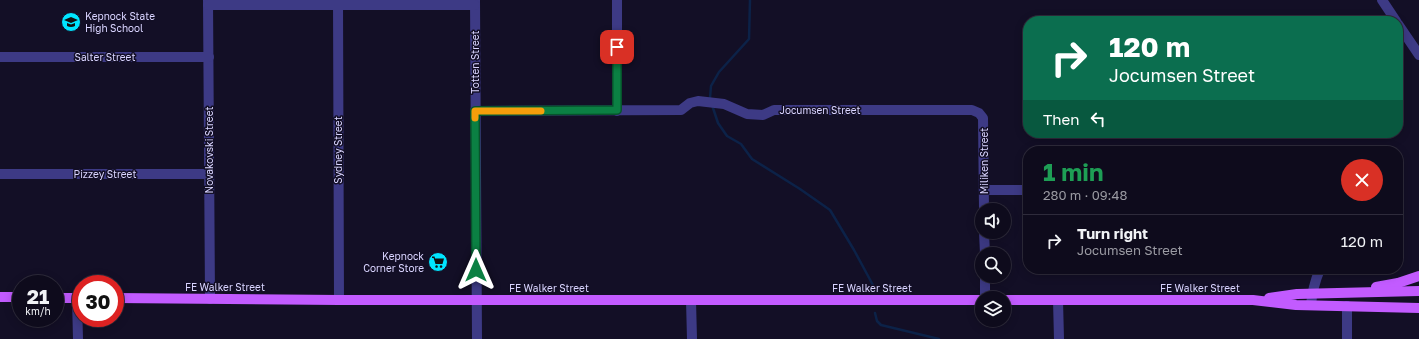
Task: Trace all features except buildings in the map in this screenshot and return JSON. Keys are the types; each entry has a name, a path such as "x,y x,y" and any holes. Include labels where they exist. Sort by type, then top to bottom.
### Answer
{"main road":[{"path":"1334,293 1398,283 1419,276"},
{"name":"FE Walker Street","path":"1253,300 1297,294 1419,291"},
{"path":"0,297 12,297"},
{"name":"FE Walker Street","path":"124,298 339,300 975,300"},
{"name":"FE Walker Street","path":"1011,300 1253,300 1296,305 1419,308"}],"street":[{"path":"616,0 617,110"},
{"path":"1382,0 1393,16"},
{"path":"208,2 475,3"},
{"name":"Novakovski Street","path":"208,2 210,299"},
{"name":"Sydney Street","path":"338,2 339,300"},
{"name":"Totten Street","path":"475,3 477,339"},
{"path":"1403,31 1419,55"},
{"name":"Salter Street","path":"0,57 209,57"},
{"name":"Jocumsen Street","path":"475,111 681,110 690,103 698,101 724,104 744,113 761,115 774,110 972,110 979,113"},
{"name":"Miliken Street","path":"979,113 983,118 984,203"},
{"name":"Pizzey Street","path":"0,174 209,174"},
{"path":"984,190 1023,190"},
{"path":"1311,305 1314,284 1318,274"},
{"path":"691,300 692,339"},
{"path":"1058,300 1059,339"},
{"path":"1347,306 1347,339"},
{"path":"78,327 78,339"}],"waterway":[{"path":"710,98 711,86 719,72 749,39 750,0"},
{"path":"712,105 718,123 727,136 741,144 752,159 830,210 874,287"},
{"path":"875,313 877,321 881,325 939,339"}],"slow traffic":[{"path":"475,118 475,111 541,111"}],"place":[{"name":"Kepnock State High School","path":"71,22"},
{"name":"Kepnock Corner Store","path":"438,262"}],"route":[{"path":"476,270 475,111 617,110 617,47"}]}
